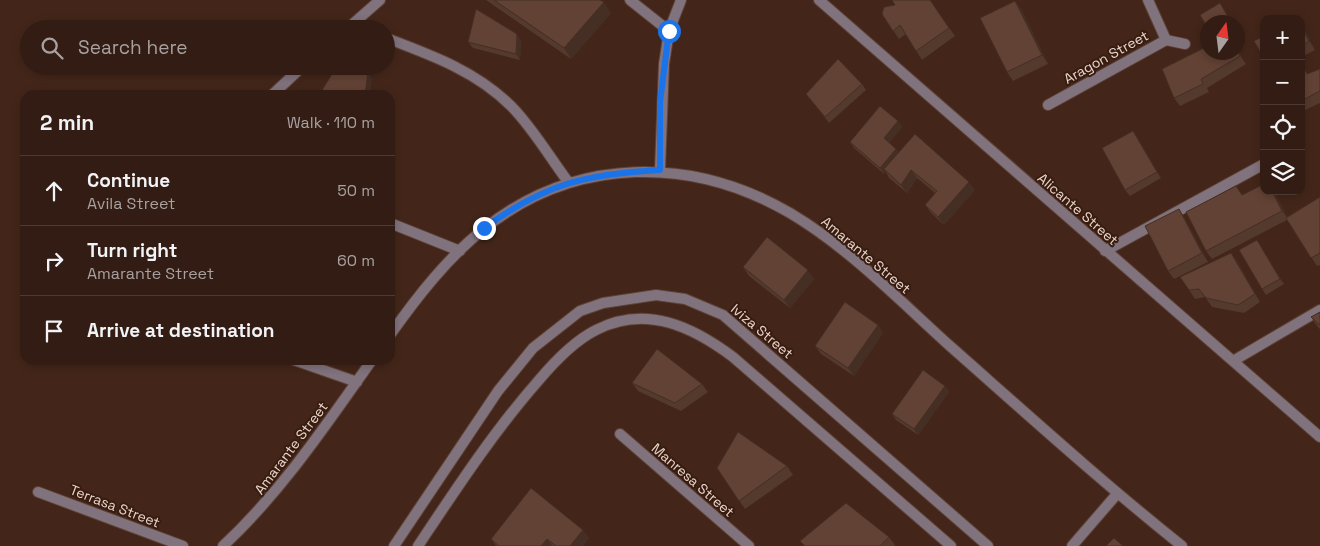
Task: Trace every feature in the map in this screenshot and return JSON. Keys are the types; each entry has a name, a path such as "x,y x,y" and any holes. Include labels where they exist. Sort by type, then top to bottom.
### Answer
{"street":[{"path":"357,20 380,0"},
{"path":"630,0 669,31"},
{"path":"660,170 660,102 669,31 681,0"},
{"name":"Alicante Street","path":"819,0 1320,437"},
{"name":"Aragon Street","path":"1048,105 1166,40 1148,0"},
{"path":"1166,40 1185,44"},
{"path":"395,41 436,57 486,85 512,106 569,183"},
{"path":"277,90 293,75"},
{"path":"1105,251 1260,166"},
{"name":"Amarante Street","path":"395,328 426,287 484,228 509,210 536,196 569,183 597,175 660,170 699,176 758,196 792,214 842,250 1116,494 1182,546"},
{"path":"395,225 460,251"},
{"name":"Iviza Street","path":"394,546 498,391 533,348 580,311 603,302 656,295 685,299 723,315 988,546"},
{"path":"1233,361 1320,310"},
{"path":"418,546 515,407 553,364 574,345 596,330 616,322 637,319 663,320 690,328 710,339 951,546"},
{"path":"308,365 357,382"},
{"name":"Amarante Street","path":"223,546 262,508 283,484 369,365"},
{"name":"Manresa Street","path":"620,434 749,546"},
{"name":"Terrasa Street","path":"38,492 183,546"},
{"path":"1072,546 1116,494"}],"building":[{"path":"494,0 600,0 604,2 564,48"},
{"path":"892,0 930,0 949,28 916,51 900,25 893,31 882,14 884,7 895,5"},
{"path":"1015,1 1042,55 1007,72 980,18"},
{"path":"1220,3 1227,15 1200,15"},
{"path":"476,9 517,34 516,54 468,42"},
{"path":"1305,34 1309,41 1305,44"},
{"path":"1260,38 1260,51 1254,41"},
{"path":"1200,50 1200,60 1233,60 1201,79 1203,84 1174,98 1162,69"},
{"path":"838,59 862,84 825,117 806,94"},
{"path":"1320,69 1320,91 1305,99 1305,71 1307,74"},
{"path":"331,75 368,75 366,90 322,90"},
{"path":"880,106 898,121 884,138 896,149 880,168 850,142"},
{"path":"1133,131 1157,172 1125,190 1102,148"},
{"path":"915,134 969,182 938,217 925,205 937,191 911,170 901,185 884,169"},
{"path":"1236,186 1242,195 1260,186 1260,195 1274,195 1282,211 1206,251 1186,212"},
{"path":"1320,197 1320,253 1311,258 1286,218"},
{"path":"1179,209 1202,253 1168,271 1145,226"},
{"path":"767,237 808,270 784,300 743,267"},
{"path":"1257,240 1280,279 1262,289 1239,250"},
{"path":"1231,253 1255,294 1238,305 1206,298 1199,289 1189,290 1180,277"},
{"path":"845,302 878,325 848,368 815,346"},
{"path":"1320,312 1320,325 1311,317"},
{"path":"657,349 702,384 675,403 632,383"},
{"path":"923,370 945,386 914,429 892,414"},
{"path":"738,432 787,466 739,501 717,468"},
{"path":"531,488 583,530 570,546 556,546 547,539 541,546 499,546 491,539"},
{"path":"846,503 889,537 880,546 805,546 800,541"},
{"path":"1114,538 1123,546 1106,546"}],"route":[{"path":"484,228 509,210 536,196 569,183 597,175 660,170 660,102 669,31"}]}
